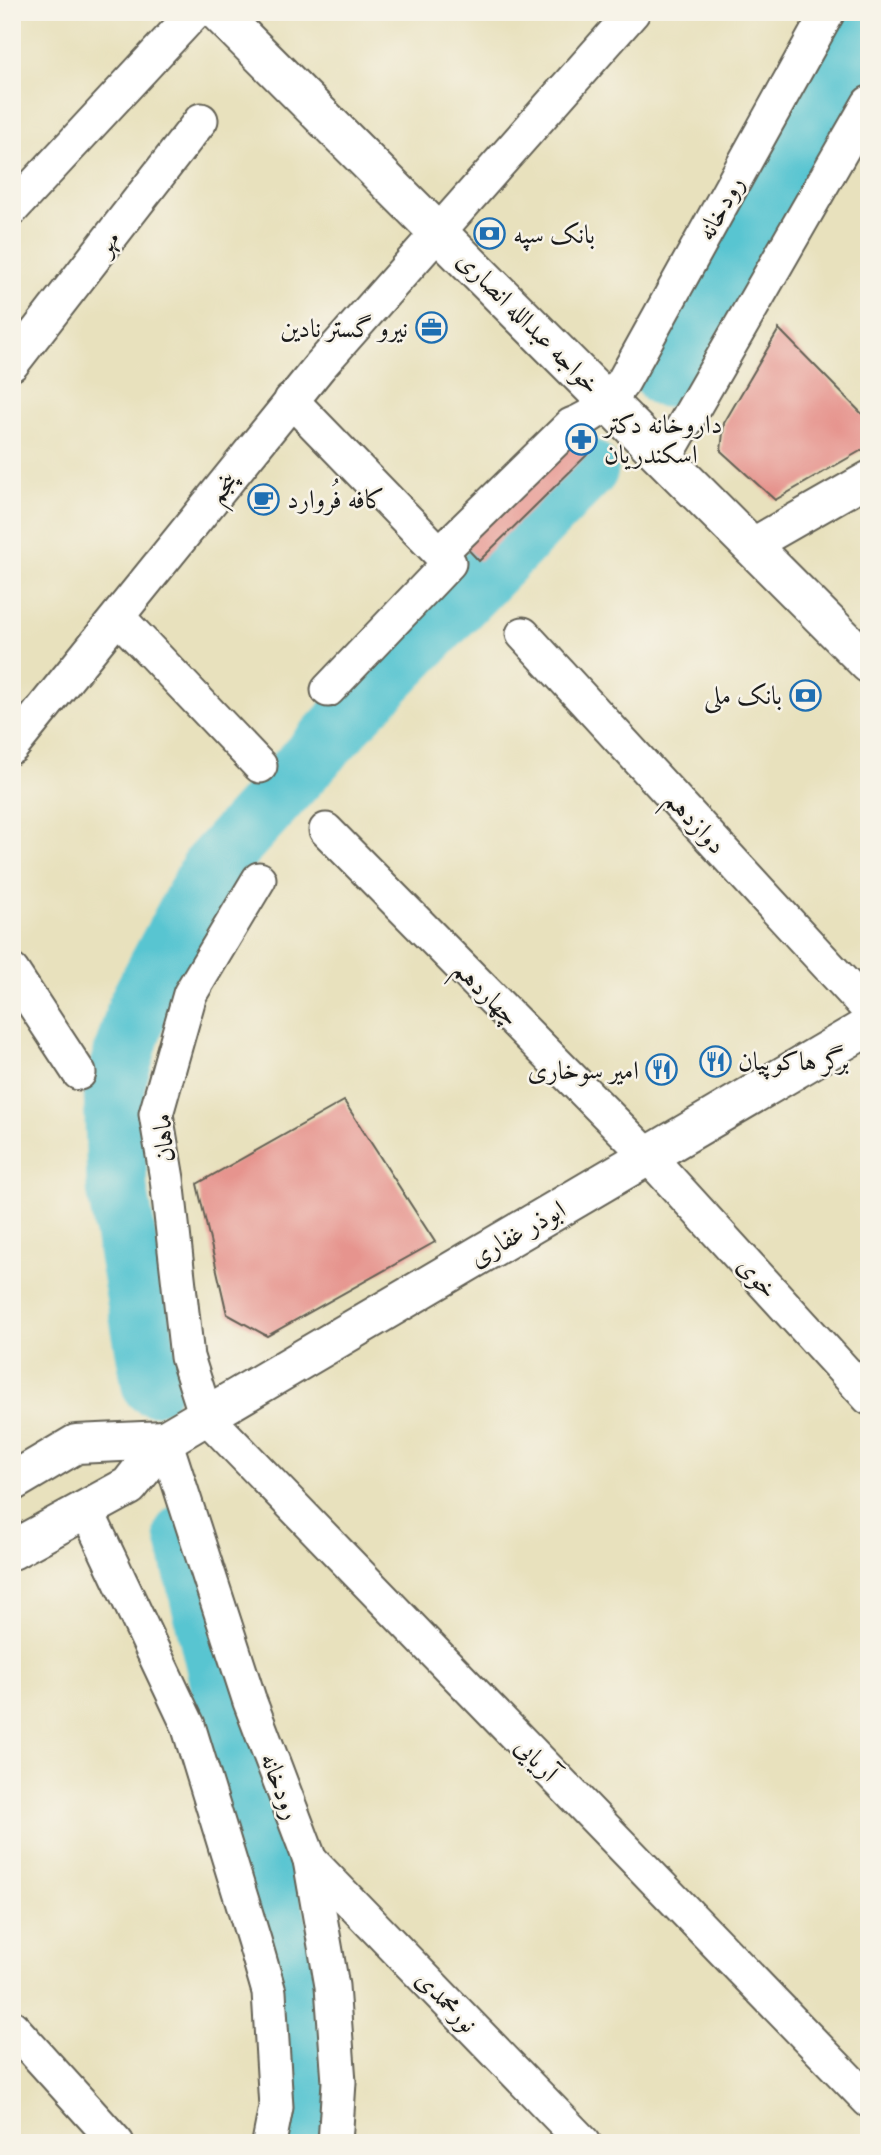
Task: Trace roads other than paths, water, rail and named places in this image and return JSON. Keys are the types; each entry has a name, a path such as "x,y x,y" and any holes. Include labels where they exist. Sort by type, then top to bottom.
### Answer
{"main road":[{"name":"خواجه عبدالله انصاری","path":"218,12 869,664"},
{"name":"ابوذر غفاری","path":"12,1550 129,1486 165,1440 869,1026"},
{"name":"ابوذر غفاری","path":"14,1475 76,1444 165,1440"}],"street":[{"path":"12,209 195,12"},
{"name":"پنجم","path":"12,747 292,400 437,230 633,12"},
{"name":"رودخانه","path":"609,402 623,382 828,12"},
{"name":"مهر","path":"12,364 201,120"},
{"path":"666,458 864,124"},
{"path":"292,400 444,558"},
{"path":"328,690 444,558 571,425 591,418 609,402"},
{"path":"752,545 869,478"},
{"path":"118,617 260,765"},
{"name":"دوازدهم","path":"523,634 869,1010"},
{"name":"چهاردهم","path":"326,830 648,1156"},
{"name":"ماهان","path":"206,1416 187,1357 167,1179 156,1114 190,994 259,879"},
{"path":"12,971 79,1073"},
{"name":"خوی","path":"648,1156 869,1398"},
{"name":"آریایی","path":"206,1416 869,2101"},
{"name":"رودخانه","path":"165,1440 250,1702 310,1860 332,1986 339,2082 335,2143"},
{"path":"86,1509 188,1725 269,1992 276,2107 269,2143"},
{"name":"نورمحمدی","path":"310,1860 584,2143"},
{"path":"12,2027 117,2143"}],"waterway":[{"path":"665,377 869,29"},
{"path":"152,1385 117,1188 114,1086 139,1004 211,868 353,712 588,469"},
{"path":"185,1533 274,1914 310,2048 302,2143"}],"place":[{"name":"بانک سپه","path":"490,234"},
{"name":"نیرو گستر نادین","path":"431,328"},
{"name":"داروخانه دکتر اسکندریان","path":"581,439"},
{"name":"کافه فُروارد","path":"264,499"},
{"name":"بانک ملی","path":"805,695"},
{"name":"برگر هاکوپیان","path":"715,1061"},
{"name":"امیر سوخاری","path":"662,1070"}]}
